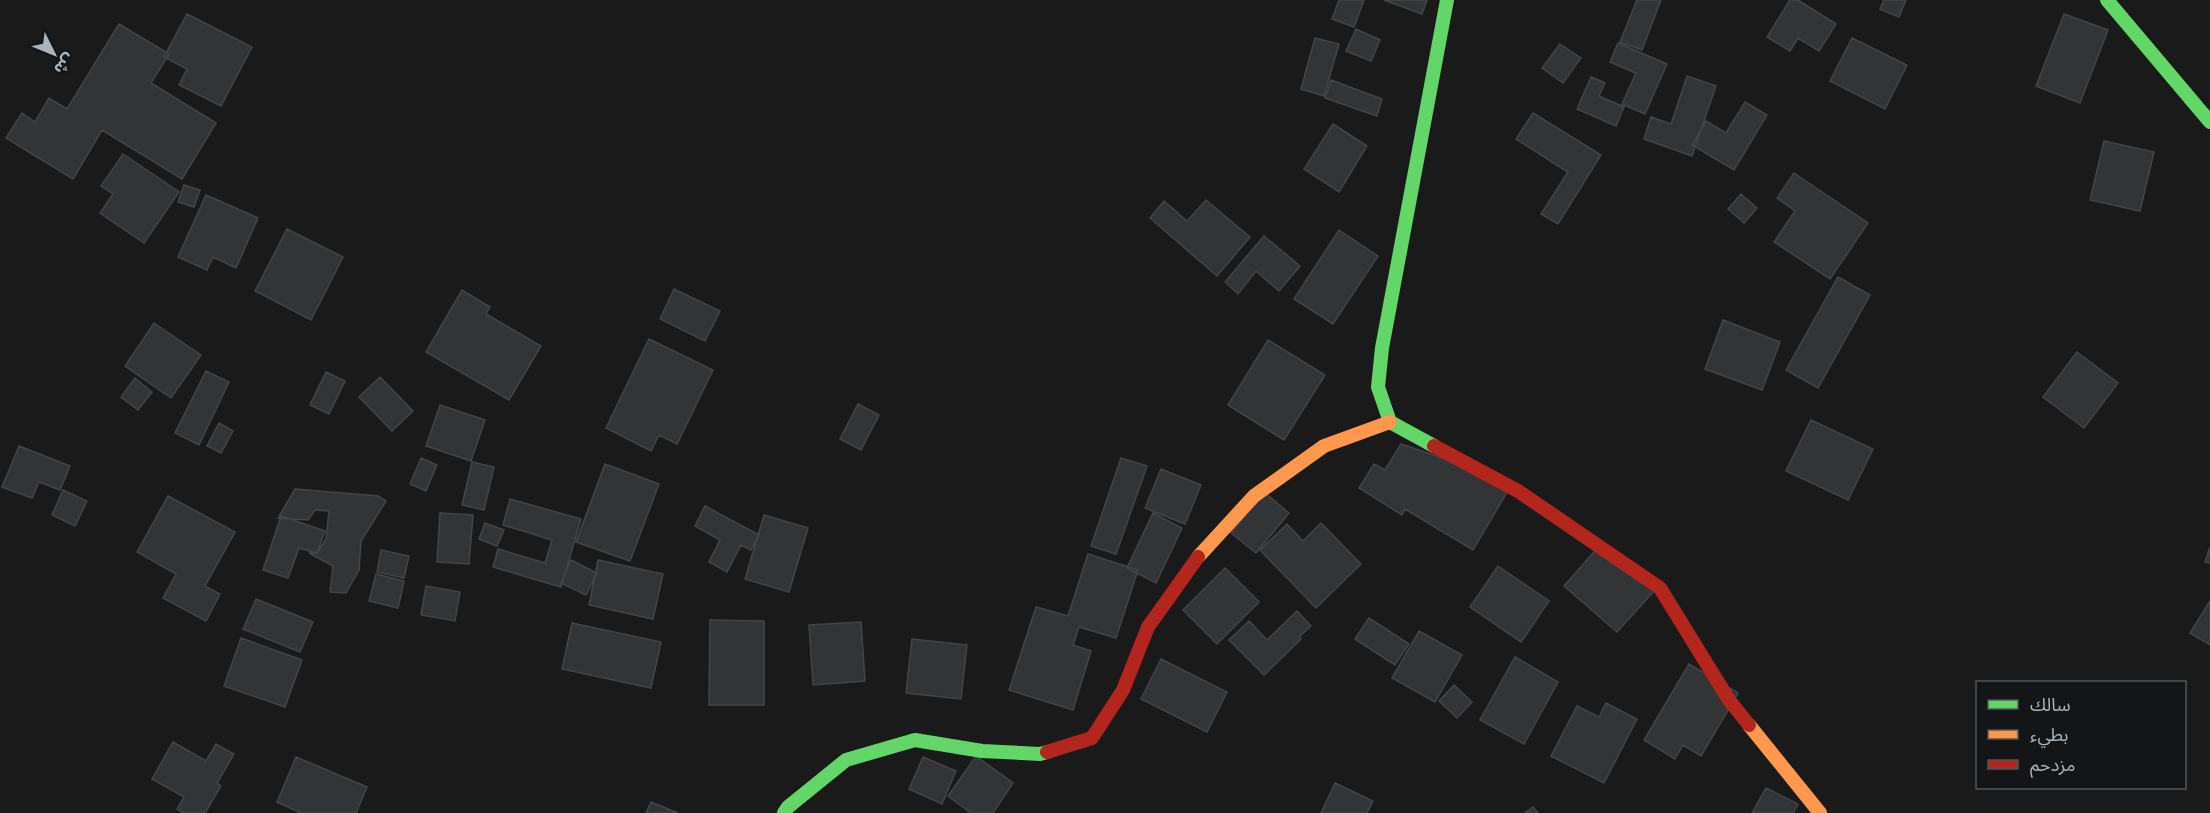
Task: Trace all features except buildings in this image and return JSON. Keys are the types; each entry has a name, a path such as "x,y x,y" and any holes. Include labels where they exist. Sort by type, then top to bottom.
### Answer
{"street":[{"path":"1447,0 1382,348 1378,387 1390,422 1518,491 1660,588 1729,700 1820,813"},
{"path":"2107,0 2210,122"},
{"path":"784,813 788,807 846,760 915,740 982,751 1040,754 1092,738 1123,690 1148,627 1203,550 1254,496 1324,446 1390,422"}],"traffic: fast":[{"path":"1434,446 1390,422 1378,387 1382,348 1447,0"},
{"path":"2107,0 2210,122"},
{"path":"784,813 788,807 846,760 915,740 982,751 1040,754 1047,752"}],"traffic: slow":[{"path":"1198,557 1254,496 1324,446 1390,422"},
{"path":"1749,725 1820,813"}],"traffic: jam":[{"path":"1434,446 1518,491 1660,588 1729,700 1749,725"},
{"path":"1047,752 1092,738 1123,690 1148,627 1198,557"}]}
